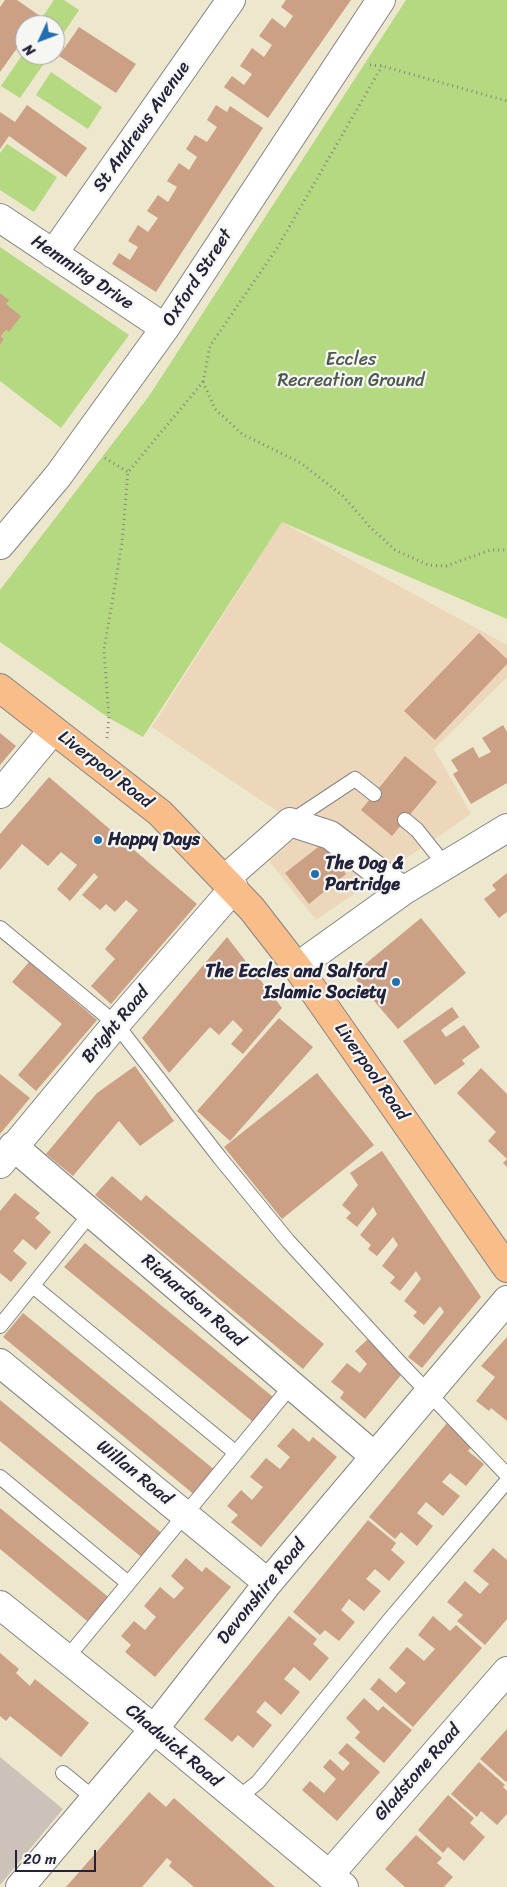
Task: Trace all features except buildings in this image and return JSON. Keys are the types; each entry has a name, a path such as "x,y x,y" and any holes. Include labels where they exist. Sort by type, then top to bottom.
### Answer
{"main road":[{"name":"Liverpool Road","path":"0,688 160,813 252,908 297,967 507,1268"}],"street":[{"name":"St Andrews Avenue","path":"52,254 231,0"},
{"name":"Oxford Street","path":"0,545 58,476 165,328 339,61 381,0"},
{"name":"Hemming Drive","path":"0,218 165,328"},
{"path":"0,794 53,730"},
{"path":"290,822 330,835 403,890"},
{"name":"Bright Road","path":"7,1155 116,1024 229,883 290,822"},
{"path":"297,967 403,890 507,828"},
{"name":"Richardson Road","path":"7,1155 91,1213 374,1456"},
{"name":"Devonshire Road","path":"20,1887 96,1800 154,1729 268,1583 507,1300"},
{"name":"Willan Road","path":"0,1363 268,1583"},
{"name":"Chadwick Road","path":"0,1606 154,1729 336,1881"},
{"name":"Gladstone Road","path":"336,1881 507,1671"}],"lane":[{"path":"290,822 356,779 374,794"},
{"path":"405,820 417,830 445,864"},
{"path":"0,928 116,1024 220,1158 288,1241 507,1475"},
{"path":"0,1326 91,1213"},
{"path":"33,1286 236,1453"},
{"path":"66,1659 291,1386"},
{"path":"0,1477 128,1584"},
{"path":"237,1799 258,1782 387,1623 507,1482"},
{"path":"63,1773 96,1800"}],"path":[{"path":"339,61 382,66 507,101"},
{"path":"104,768 109,718 104,650 122,543 128,472 203,382 210,346 277,248 382,66"},
{"path":"203,382 214,409 242,434 301,463 343,496 370,527 395,550 428,565 446,566 491,550 507,550"}],"shaded area":[{"path":"282,522 507,645 507,677 434,749 471,814 316,920 269,861 305,830 152,727"},
{"path":"0,1757 63,1809 0,1885"}],"green space":[{"path":"54,0 64,0 79,10 65,31 65,15 44,15"},
{"name":"Eccles Recreation Ground","path":"406,0 507,0 507,619 282,522 143,737 109,718 0,642 0,590 149,396"},
{"path":"15,65 43,65 20,98 1,86"},
{"path":"51,72 102,107 88,129 36,95"},
{"path":"7,144 57,177 34,212 0,190 0,153"},
{"path":"0,247 129,335 61,428 0,381 0,345 4,339 1,336 6,330 9,332 6,304 0,293"}],"place":[{"name":"Happy Days","path":"98,840"},
{"name":"The Dog & Partridge","path":"315,874"},
{"name":"The Eccles and Salford Islamic Society","path":"396,982"}]}
